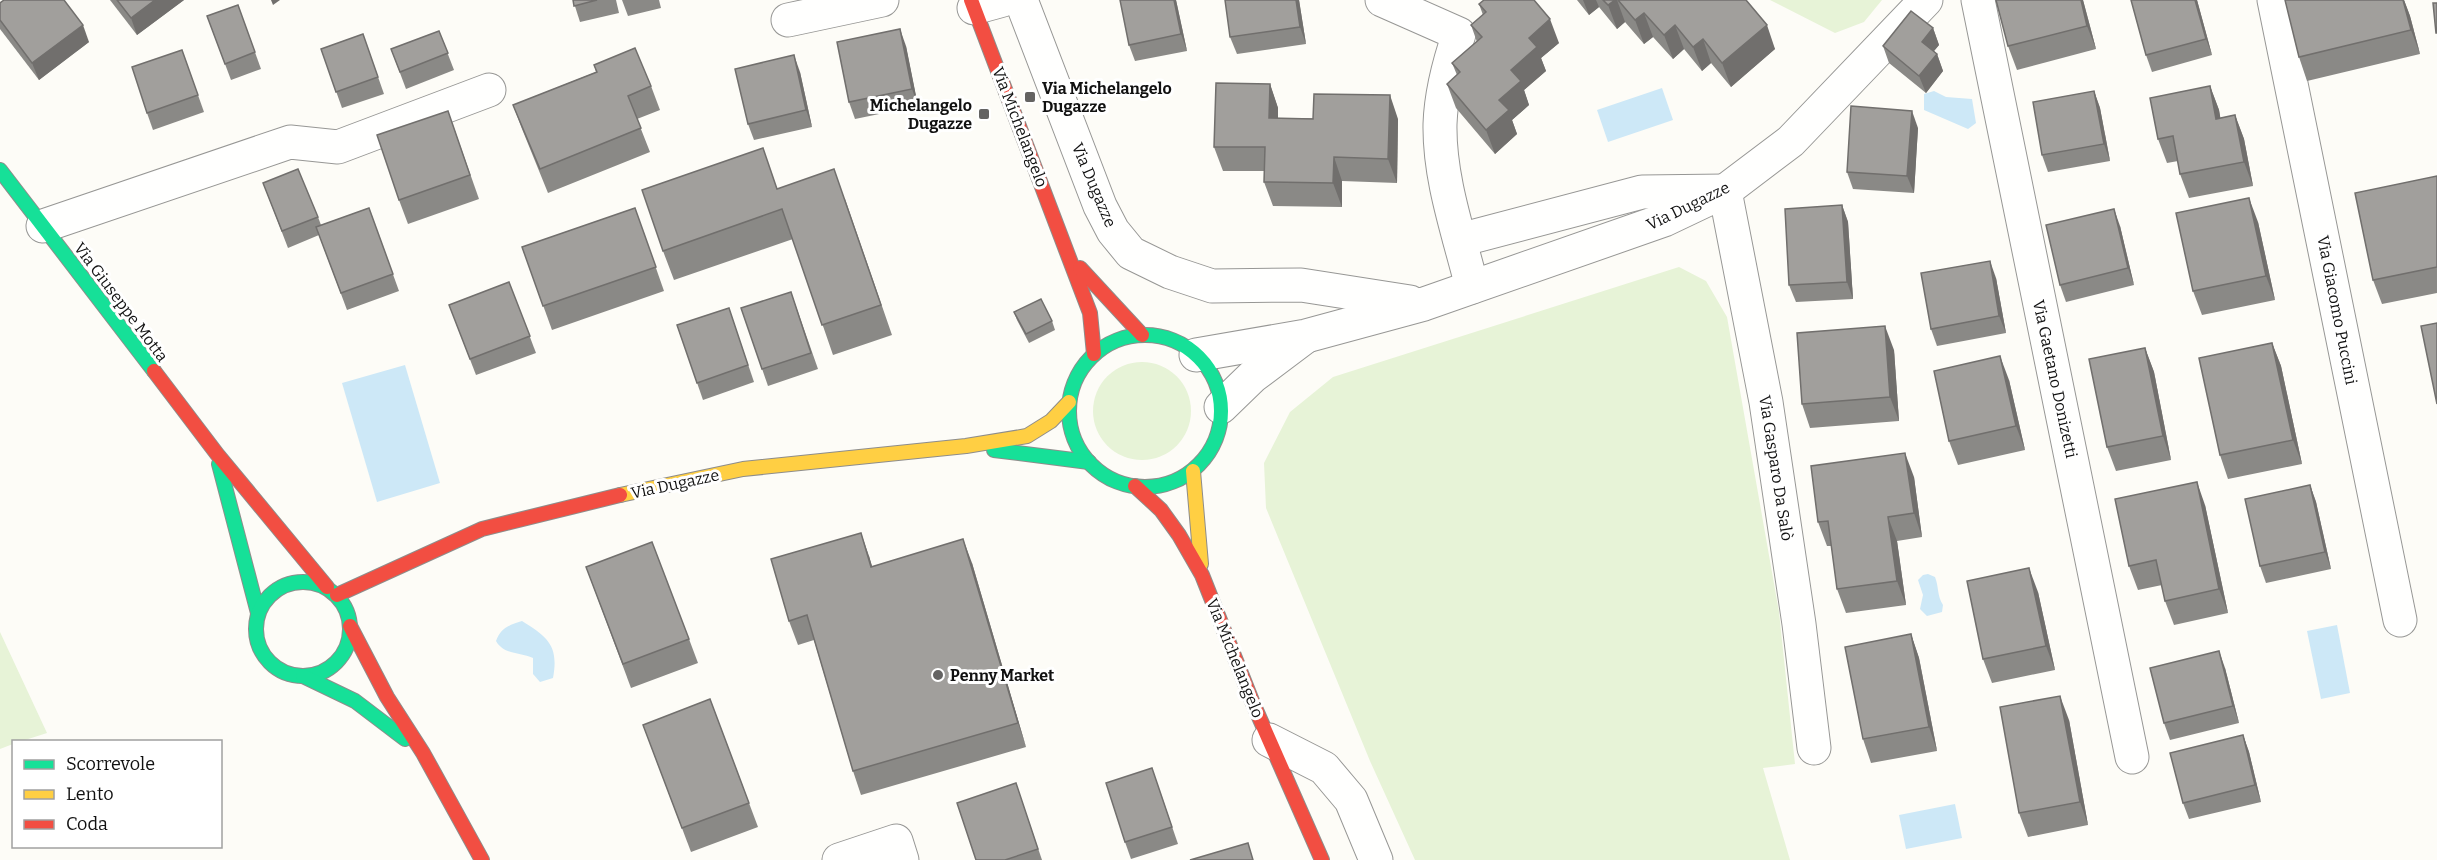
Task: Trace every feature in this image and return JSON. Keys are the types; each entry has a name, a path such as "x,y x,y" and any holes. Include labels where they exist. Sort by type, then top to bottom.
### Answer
{"street":[{"path":"788,20 882,0"},
{"name":"Via Dugazze","path":"1021,0 1100,206 1113,231 1131,253 1170,272 1212,286 1301,285 1424,304"},
{"path":"1382,0 1459,34 1449,62 1440,124 1446,182 1472,287"},
{"name":"Via Dugazze","path":"1196,355 1306,336 1424,304 1664,220 1725,191 1791,141 1926,0"},
{"name":"Via Gaetano Donizetti","path":"1978,0 2132,757"},
{"name":"Via Giacomo Puccini","path":"2274,0 2400,620"},
{"name":"Via Michelangelo","path":"983,3 1067,254 1090,313 1094,354"},
{"path":"43,226 290,142 338,147 489,90"},
{"name":"Via Giuseppe Motta","path":"0,170 217,454 332,591 355,612 387,697 423,753 482,860"},
{"path":"1460,240 1642,192 1725,191"},
{"name":"Via Gasparo Da Salò","path":"1725,191 1766,402 1799,624 1814,748"},
{"name":"Via Michelangelo","path":"1067,254 1142,335"},
{"path":"1142,335 1162,337 1180,344 1196,355 1209,370 1217,387 1221,407 1218,430 1209,453 1192,471 1175,481 1156,486 1135,486 1118,482 1102,474 1089,462 1076,444 1070,423 1069,402 1082,368 1094,354 1117,340 1142,335"},
{"name":"Via Dugazze","path":"1221,407 1253,376 1306,336"},
{"name":"Via Dugazze","path":"332,591 396,567 482,529 630,493 743,470 966,446 1027,436 1051,421 1069,402"},
{"name":"Via Dugazze","path":"966,446 1089,462"},
{"name":"Via Giuseppe Motta","path":"217,454 258,613 255,629 258,645 264,656 282,671 303,676 355,701 423,753"},
{"name":"Via Michelangelo","path":"1192,471 1202,575"},
{"name":"Via Michelangelo","path":"1135,486 1161,510 1202,575 1269,740 1322,860"},
{"name":"Via Dugazze","path":"355,612 396,567"},
{"path":"258,613 265,600 285,584 311,582 332,591"},
{"path":"303,676 314,675 329,669 336,662 348,642 355,612"},
{"path":"1269,740 1323,768 1351,800 1376,860"},
{"path":"839,860 896,840 902,860"}],"green space":[{"path":"1770,0 1882,0 1864,22 1835,33"},
{"path":"1679,267 1706,281 1727,317 1779,612 1795,764 1763,768 1790,860 1415,860 1370,761 1266,508 1264,463 1290,412 1333,377"},
{"path":"1142,362 1152,363 1169,370 1183,384 1190,401 1190,421 1183,438 1169,452 1152,459 1142,460 1132,459 1115,452 1101,438 1094,421 1093,411 1094,401 1101,384 1115,370 1132,363"},
{"path":"0,632 47,733 25,740 12,740 12,744 0,749"}],"water":[{"path":"1662,88 1673,120 1608,142 1597,110"},
{"path":"1934,91 1946,97 1972,99 1976,123 1968,129 1924,110 1924,94"},
{"path":"405,365 440,483 377,502 342,383"},
{"path":"1928,574 1935,577 1943,605 1942,612 1927,616 1920,609 1923,595 1918,580"},
{"path":"522,621 539,632 550,644 554,658 553,678 540,682 533,674 533,658 503,649 496,641 506,628"},
{"path":"2337,625 2350,693 2321,699 2307,631"},
{"path":"1955,804 1962,838 1906,849 1899,815"}],"building":[{"path":"4,0 64,0 83,25 32,63 0,20 0,3"},
{"path":"117,0 155,0 131,18"},
{"path":"573,0 597,0 574,6"},
{"path":"1120,0 1174,0 1181,34 1129,45"},
{"path":"1225,0 1296,0 1300,27 1230,37"},
{"path":"1484,0 1534,0 1550,19 1529,38 1537,47 1511,70 1521,81 1499,100 1509,110 1486,130 1447,84 1460,72 1452,63 1482,37 1471,25 1486,12 1479,4"},
{"path":"1603,0 1615,0 1608,5"},
{"path":"1618,0 1746,0 1767,25 1722,63 1703,39 1693,47 1675,25 1664,35 1644,13 1635,20"},
{"path":"1996,0 2081,0 2087,26 2008,46"},
{"path":"2131,0 2195,0 2206,39 2146,55"},
{"path":"2285,0 2403,0 2411,30 2299,57"},
{"path":"2433,3 2437,3 2437,33 2436,33"},
{"path":"238,5 255,52 225,64 207,16"},
{"path":"1911,11 1933,28 1922,42 1937,54 1919,76 1883,46"},
{"path":"900,29 912,89 849,102 837,42"},
{"path":"439,31 448,53 400,72 391,49"},
{"path":"363,34 378,77 336,92 321,49"},
{"path":"635,48 651,86 628,96 641,128 540,169 513,105 597,72 594,65"},
{"path":"182,50 198,95 147,113 132,67"},
{"path":"794,55 806,110 748,124 735,69"},
{"path":"1216,83 1270,84 1269,118 1313,119 1314,94 1390,95 1388,159 1334,157 1333,183 1264,182 1265,147 1214,147"},
{"path":"2210,86 2216,119 2235,115 2244,162 2180,174 2173,136 2158,139 2150,98"},
{"path":"2094,91 2104,144 2042,155 2033,102"},
{"path":"1851,106 1912,111 1907,176 1847,172"},
{"path":"448,111 470,175 399,200 377,135"},
{"path":"763,148 777,189 834,169 881,305 822,325 782,209 663,251 642,190"},
{"path":"298,169 318,217 282,231 263,183"},
{"path":"2437,176 2437,267 2373,280 2355,193"},
{"path":"2249,198 2266,276 2193,291 2176,213"},
{"path":"1842,205 1847,282 1789,285 1785,209"},
{"path":"369,208 393,274 341,293 316,227"},
{"path":"635,208 656,267 543,306 522,247"},
{"path":"2114,209 2128,268 2060,285 2046,225"},
{"path":"1990,261 1999,316 1931,329 1921,273"},
{"path":"509,282 530,336 470,359 449,305"},
{"path":"791,292 811,353 762,369 741,308"},
{"path":"1041,299 1052,321 1026,334 1014,312"},
{"path":"729,308 748,365 697,383 677,325"},
{"path":"2437,323 2437,404 2421,326"},
{"path":"1885,326 1890,397 1802,404 1797,333"},
{"path":"2272,343 2293,440 2220,455 2199,358"},
{"path":"2145,348 2163,436 2107,447 2089,359"},
{"path":"2000,356 2016,426 1949,441 1934,371"},
{"path":"1905,453 1914,513 1888,517 1897,581 1837,589 1828,521 1818,522 1811,466"},
{"path":"2197,482 2219,589 2165,601 2156,560 2129,566 2115,499"},
{"path":"2310,485 2325,552 2260,566 2245,499"},
{"path":"861,533 871,567 963,539 1018,723 853,771 807,615 789,621 771,559"},
{"path":"652,542 689,639 623,664 586,567"},
{"path":"2029,568 2046,646 1983,659 1967,581"},
{"path":"1911,634 1929,727 1863,739 1845,647"},
{"path":"2219,651 2233,706 2164,723 2150,668"},
{"path":"2060,696 2080,802 2019,813 2000,707"},
{"path":"710,699 749,803 682,828 643,725"},
{"path":"2243,735 2255,785 2183,803 2170,753"},
{"path":"1152,768 1172,827 1125,842 1106,783"},
{"path":"1016,783 1038,849 1005,860 976,860 957,803"},
{"path":"1248,843 1253,860 1190,860"}],"traffic: fast":[{"path":"0,170 154,371"},
{"path":"1145,335 1174,341 1199,357 1215,382 1221,411 1215,440 1199,465 1174,481 1145,487 1116,481 1091,465 1075,440 1069,411 1075,382 1091,357 1116,341 1145,335"},
{"path":"994,450 1089,462"},
{"path":"219,464 258,613"},
{"path":"303,582 321,585 336,596 347,611 350,629 347,647 336,662 321,673 303,676 285,673 270,662 259,647 256,629 259,611 270,596 285,585 303,582"},
{"path":"303,676 355,701 405,739"}],"traffic: slow":[{"path":"620,495 743,469 966,446 1027,436 1051,421 1069,402"},
{"path":"1193,471 1201,564"}],"traffic: jam":[{"path":"971,0 1090,313 1094,354"},
{"path":"1080,268 1142,335"},
{"path":"154,371 217,454 327,587"},
{"path":"1135,486 1161,510 1179,535 1202,575 1252,701 1322,860"},
{"path":"337,595 482,529 620,495"},
{"path":"350,626 387,697 423,753 482,860"}],"place":[{"name":"Via Michelangelo Dugazze","path":"1030,97"},
{"name":"Michelangelo Dugazze","path":"984,114"},
{"name":"Penny Market","path":"938,675"}]}
